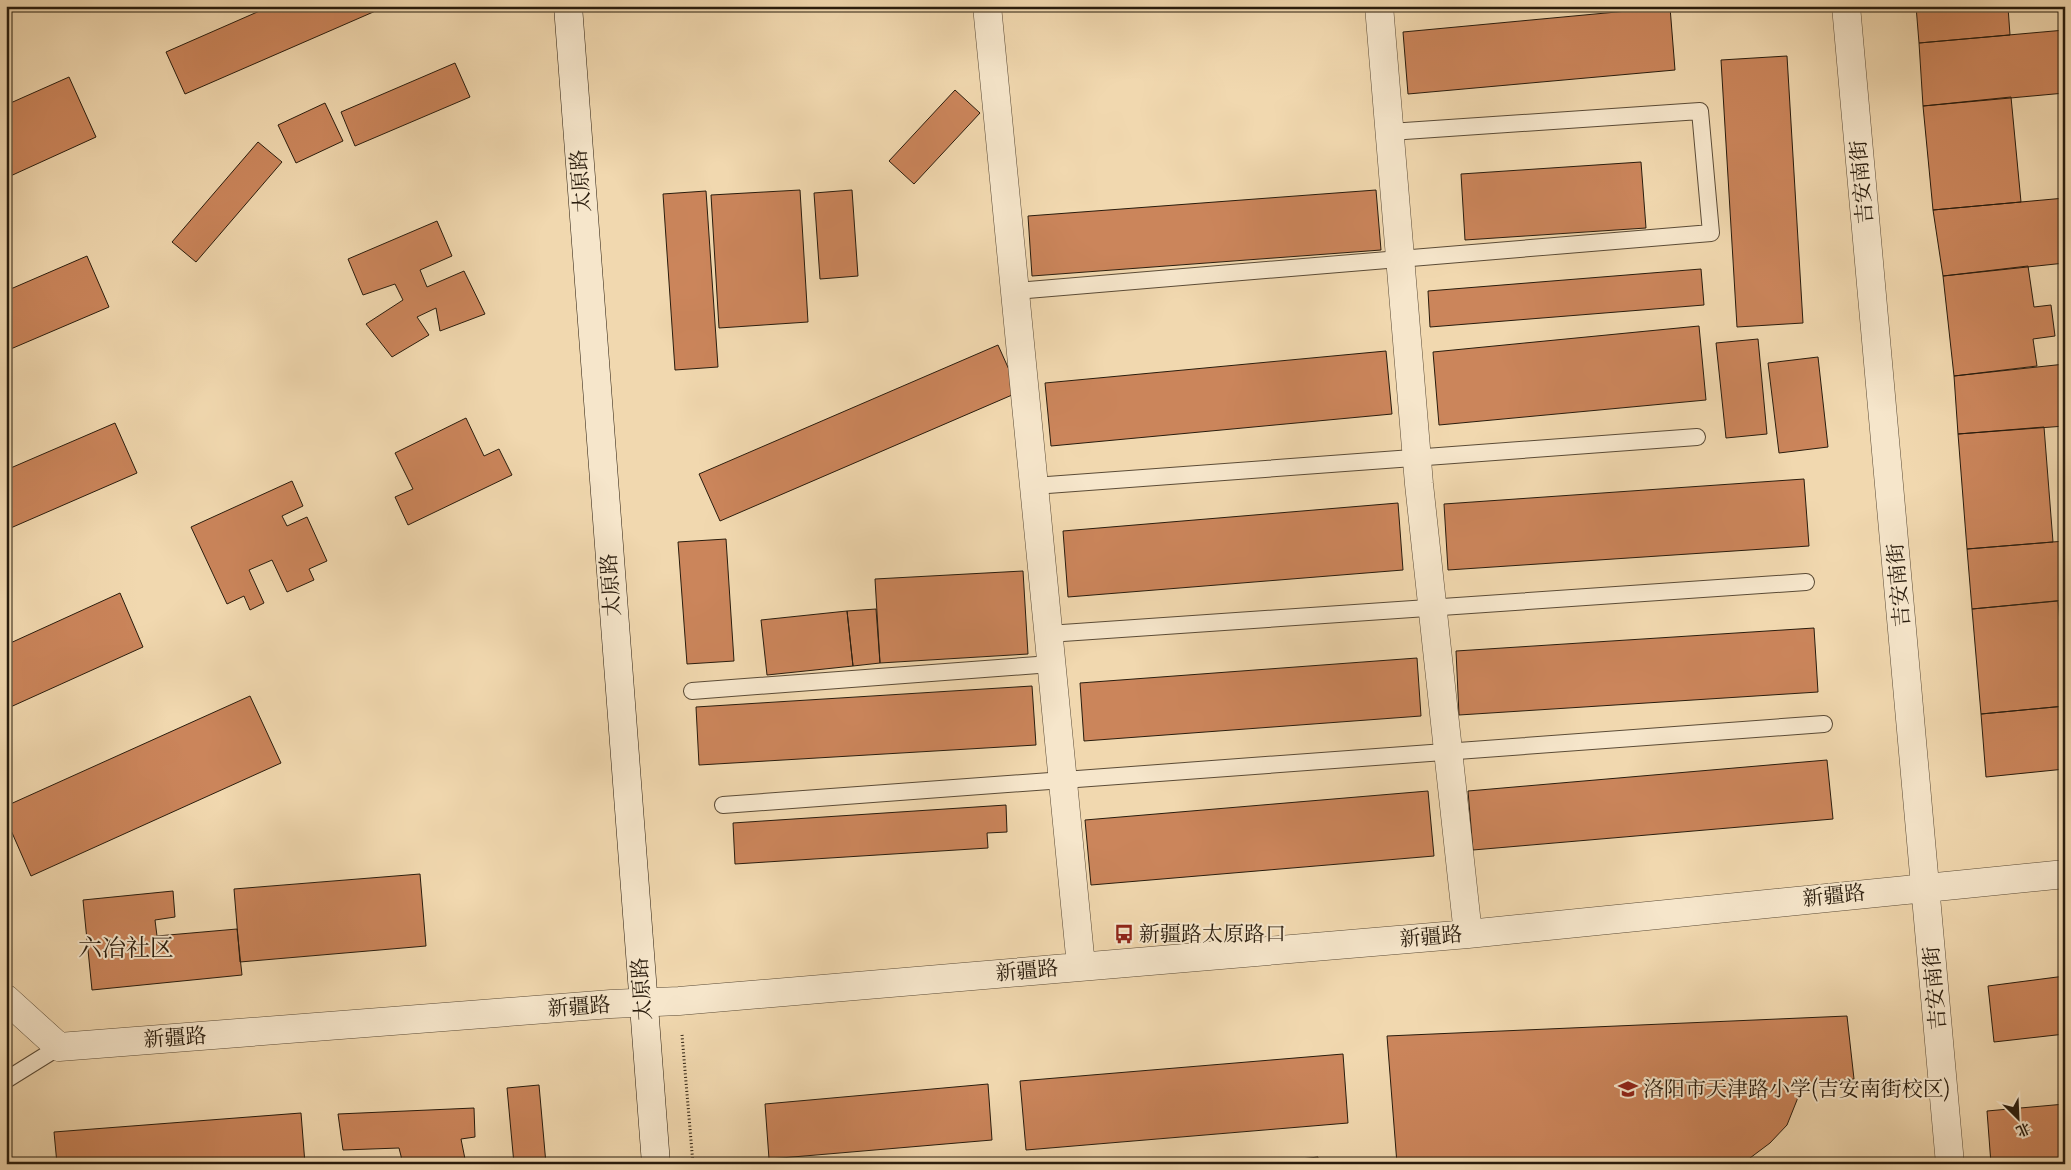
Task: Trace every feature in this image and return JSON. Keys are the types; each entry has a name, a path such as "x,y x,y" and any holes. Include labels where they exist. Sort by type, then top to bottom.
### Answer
{"street":[{"name":"太原路","path":"568,6 656,1164"},
{"path":"987,6 1081,966"},
{"path":"1379,6 1417,458 1468,934"},
{"name":"吉安南街","path":"1846,6 1950,1164"},
{"name":"新疆路","path":"58,1047 643,1004 1468,934 2065,874"},
{"path":"6,999 58,1047"}],"lane":[{"path":"1015,291 1712,234 1700,111 1390,132"},
{"path":"1034,486 1697,437"},
{"path":"1048,634 1432,606 1806,582"},
{"path":"692,691 1051,664"},
{"path":"723,805 1824,724"},
{"path":"6,1080 58,1047"}],"building":[{"path":"271,6 387,6 185,94 166,52"},
{"path":"1916,6 2013,6 2008,7 2010,35 1919,43"},
{"path":"1670,7 1675,70 1408,94 1403,32"},
{"path":"2065,30 2065,93 1923,106 1919,43"},
{"path":"1787,56 1803,323 1737,327 1721,60"},
{"path":"455,63 470,97 355,146 341,112"},
{"path":"69,77 96,137 6,178 6,105"},
{"path":"955,90 980,113 914,184 889,161"},
{"path":"2011,97 2021,202 1933,210 1923,106"},
{"path":"325,103 343,141 296,163 278,125"},
{"path":"258,142 282,162 196,262 172,242"},
{"path":"1641,162 1646,228 1465,240 1461,174"},
{"path":"800,190 808,322 719,328 711,195"},
{"path":"852,190 858,276 820,279 814,193"},
{"path":"1376,190 1381,250 1032,276 1028,216"},
{"path":"706,191 718,367 675,370 663,194"},
{"path":"2065,198 2065,263 1943,276 1933,210"},
{"path":"437,221 452,256 420,270 427,287 464,271 485,314 440,331 436,308 417,317 429,335 392,357 366,324 403,300 395,284 363,295 348,259"},
{"path":"87,256 109,307 6,351 6,291"},
{"path":"2028,266 2034,307 2051,305 2055,336 2033,339 2037,366 1954,376 1943,276"},
{"path":"1701,269 1704,305 1430,327 1428,291"},
{"path":"1699,326 1706,400 1439,425 1433,352"},
{"path":"1758,339 1767,434 1726,438 1716,343"},
{"path":"998,345 1019,392 720,521 699,474"},
{"path":"1386,351 1392,414 1051,446 1045,383"},
{"path":"1818,357 1828,447 1779,453 1768,363"},
{"path":"2065,364 2065,426 1958,434 1954,376"},
{"path":"466,418 484,456 499,449 512,475 408,525 395,497 413,489 395,453"},
{"path":"115,423 137,473 6,530 6,470"},
{"path":"2044,427 2053,542 1967,549 1958,434"},
{"path":"1804,479 1809,546 1448,570 1444,504"},
{"path":"292,481 303,506 282,516 287,526 307,517 327,561 309,569 314,580 287,592 272,560 249,570 264,603 250,610 244,596 227,604 191,527"},
{"path":"1398,503 1403,570 1068,597 1063,531"},
{"path":"726,539 734,661 687,664 678,542"},
{"path":"2065,541 2065,600 1972,609 1967,549"},
{"path":"1023,571 1028,654 880,663 875,579"},
{"path":"120,593 143,647 6,709 6,645"},
{"path":"2058,601 2062,643 2065,643 2065,706 1981,714 1972,609"},
{"path":"876,609 880,663 853,666 847,611"},
{"path":"847,611 853,666 767,675 761,620"},
{"path":"1814,628 1818,692 1459,715 1456,651"},
{"path":"1417,658 1421,716 1084,741 1080,683"},
{"path":"1032,686 1036,745 699,765 696,707"},
{"path":"250,696 281,763 31,876 6,819 6,806"},
{"path":"2065,706 2065,769 1986,777 1981,714"},
{"path":"1827,760 1833,819 1473,850 1468,791"},
{"path":"1428,791 1434,856 1091,885 1085,820"},
{"path":"1006,805 1007,832 987,833 988,848 735,864 733,823"},
{"path":"420,874 426,946 240,962 234,889"},
{"path":"173,891 175,917 155,920 157,936 237,929 242,975 92,990 83,900"},
{"path":"2065,976 2065,1034 1994,1042 1988,986"},
{"name":"洛阳市天津路小学(吉安南街校区)","path":"1847,1016 1854,1079 1803,1085 1787,1125 1770,1143 1742,1164 1397,1164 1387,1036"},
{"path":"1343,1054 1348,1123 1026,1150 1020,1081"},
{"path":"988,1084 992,1140 769,1159 765,1104"},
{"path":"539,1085 546,1164 514,1164 507,1088"},
{"path":"2065,1104 2065,1164 1991,1164 1987,1111"},
{"path":"474,1108 475,1137 461,1139 466,1164 403,1164 399,1148 343,1150 338,1114"},
{"path":"301,1113 305,1164 57,1164 54,1132"},
{"path":"1318,1157 1318,1164 1257,1164"}],"place":[{"name":"新疆路太原路口","path":"1124,934"},
{"name":"洛阳市天津路小学(吉安南街校区)","path":"1628,1089"}],"district":[{"name":"六冶社区","path":"126,948"}]}
